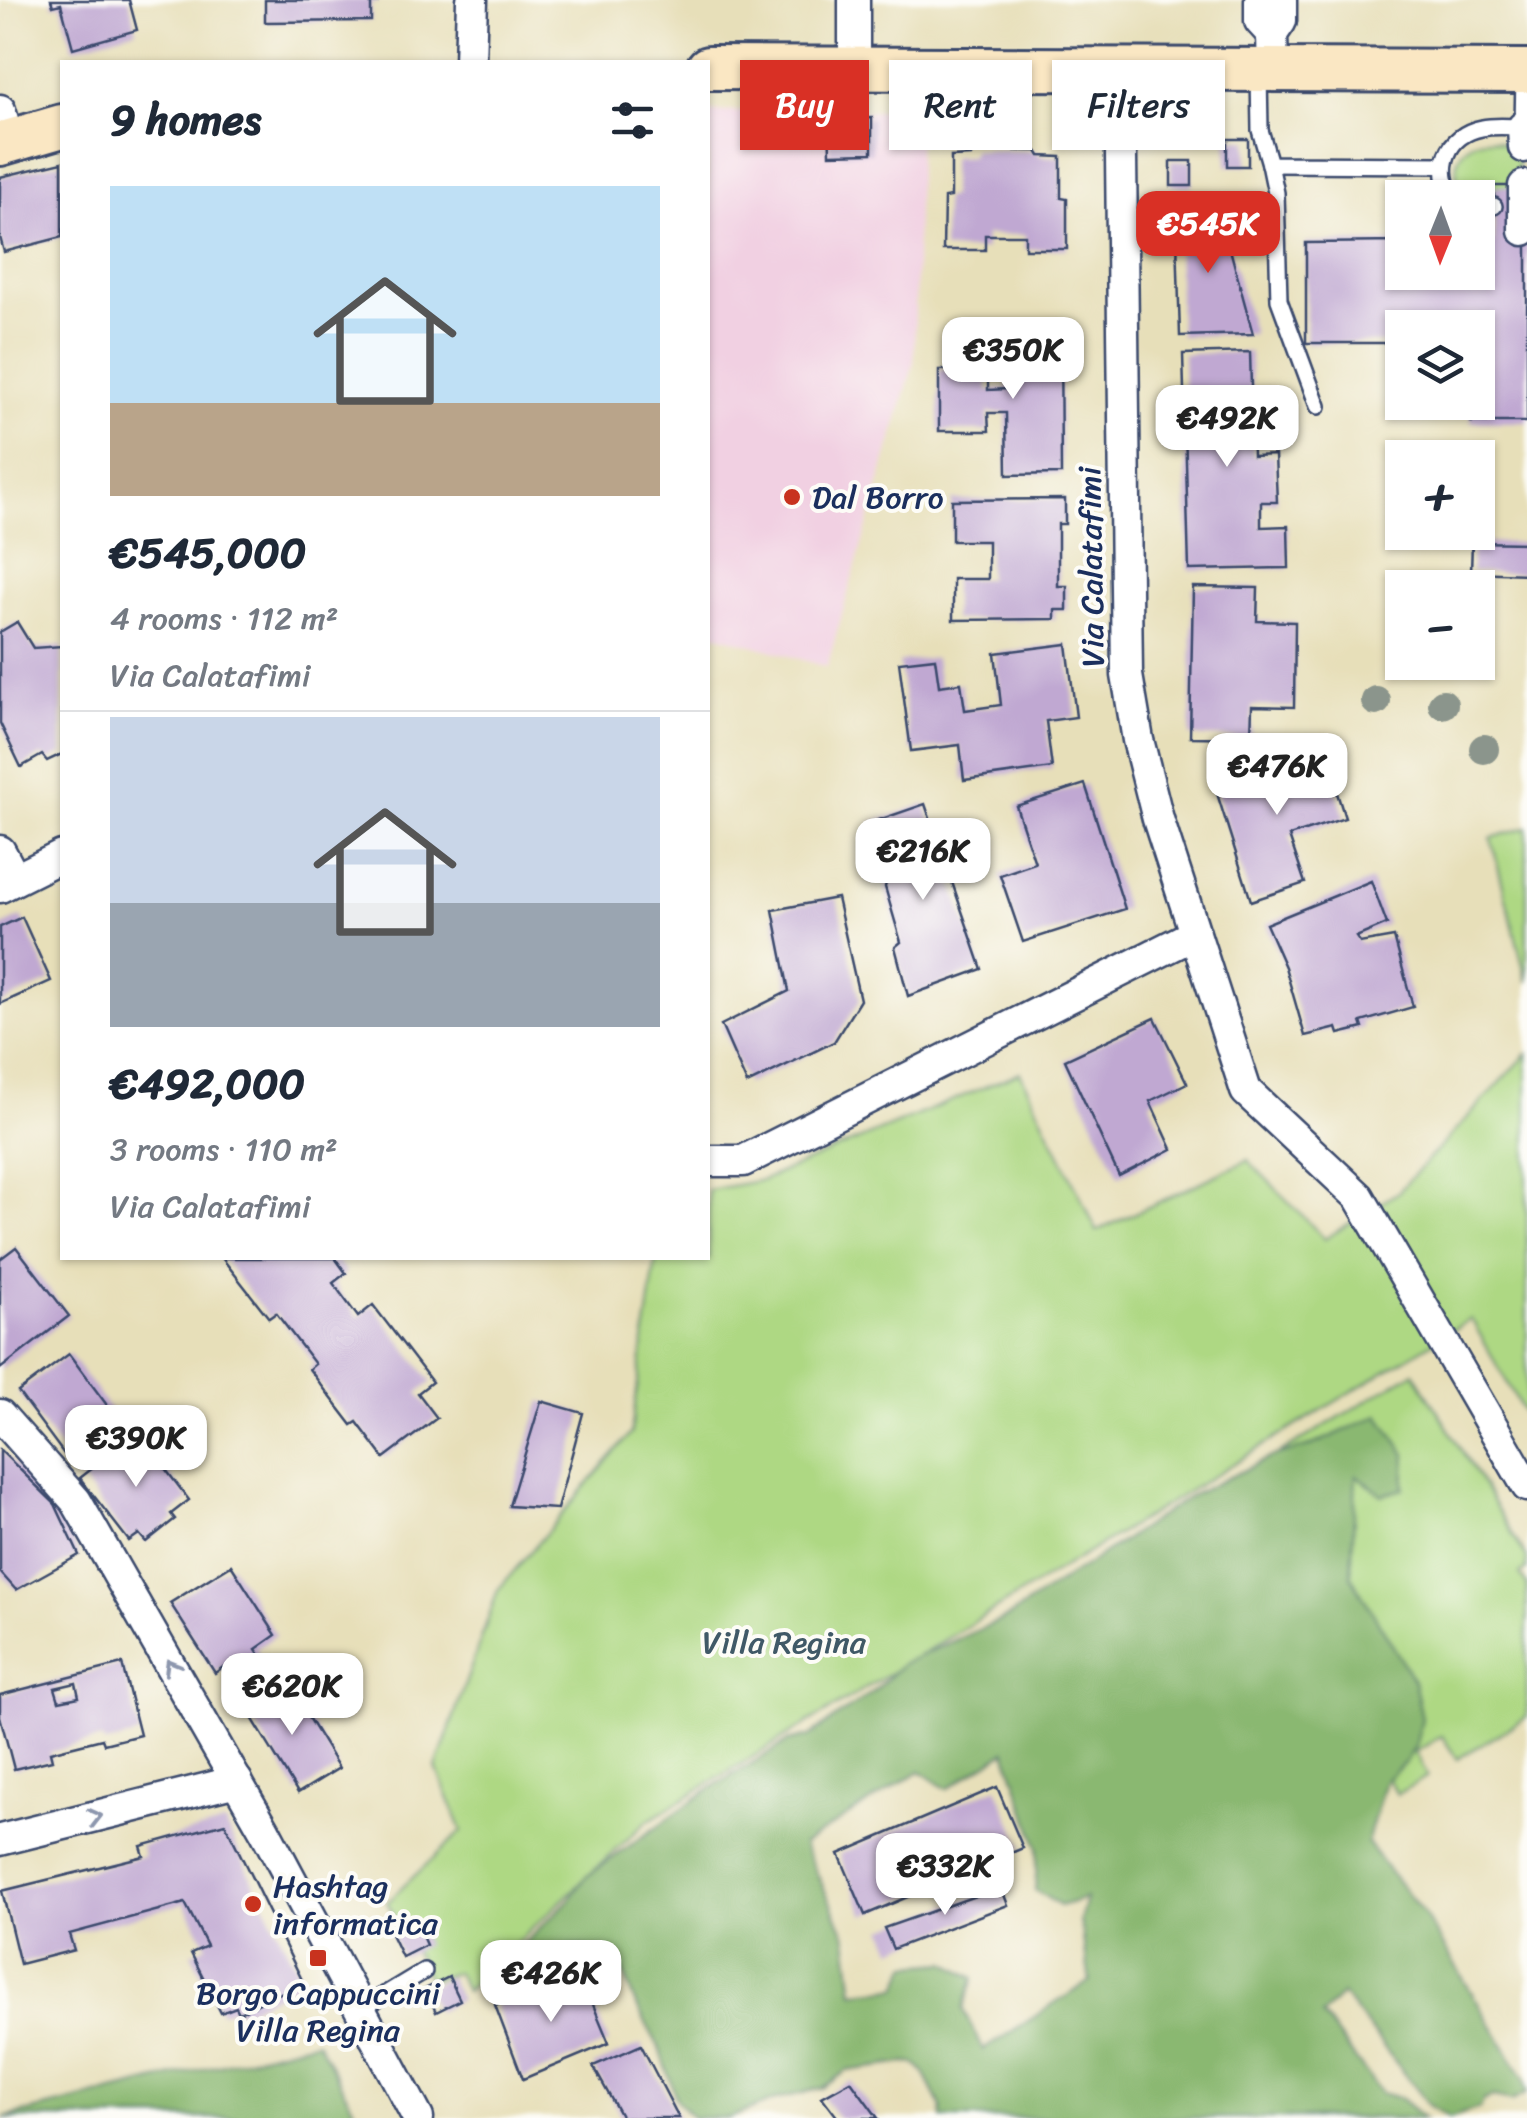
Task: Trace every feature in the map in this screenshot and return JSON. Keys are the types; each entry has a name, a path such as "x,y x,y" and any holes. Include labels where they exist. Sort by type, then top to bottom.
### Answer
{"street":[{"path":"470,60 472,0"},
{"path":"854,0 854,60"},
{"path":"1260,0 1268,58"},
{"path":"1268,58 1281,21 1281,0"},
{"path":"1225,61 1268,58 1526,70"},
{"path":"710,68 740,68"},
{"path":"869,68 1052,69"},
{"path":"3,132 60,126"},
{"name":"Via Calatafimi","path":"1121,150 1127,675 1146,771 1195,934 1246,1091 1358,1197 1527,1486"},
{"path":"1524,186 1524,230"},
{"path":"0,851 8,883 60,857"},
{"path":"710,1160 743,1161 1195,934"},
{"path":"0,1414 76,1500 237,1781 418,2118"},
{"path":"0,1840 237,1781"}],"lane":[{"path":"1268,58 1260,130 1276,192 1279,300 1318,406"},
{"path":"1445,180 1448,150 1471,132 1484,127 1525,134 1526,70"},
{"path":"1270,164 1444,165"},
{"path":"360,2010 424,1971"}],"shaded area":[{"name":"Dal Borro","path":"869,111 889,111 889,150 918,150 914,362 827,667 710,633 710,112 740,112 740,150 869,150"}],"green space":[{"path":"1475,141 1499,141 1516,158 1516,182 1499,199 1495,200 1495,180 1458,180 1458,158"},
{"path":"1527,827 1527,982 1491,838"},
{"name":"Villa Regina","path":"1527,1054 1527,1418 1471,1319 646,1822 465,1991 457,1972 430,1981 387,1902 462,1831 436,1768 498,1590 631,1433 656,1260 710,1260 710,1190 763,1180 1020,1072 1097,1231 1248,1160 1325,1239 1398,1192"},
{"path":"1414,1372 1527,1558 1527,1569 1520,1574 1527,1585 1527,1717 1457,1759 1442,1736 1415,1752 1428,1776 1397,1794 1214,1493"},
{"path":"1379,1415 1406,1454 1404,1489 1382,1495 1356,1475 1351,1576 1414,1681 1422,1718 1416,1745 1406,1762 1385,1781 1367,1843 1426,1917 1524,2079 1527,2093 1512,2101 1493,2097 1484,2100 1480,2108 1449,2118 1430,2106 1342,1994 1322,2015 1381,2093 1400,2098 1424,2118 942,2118 941,2106 923,2071 916,2064 905,2063 847,2071 822,2088 775,2100 730,2118 693,2118 676,2099 661,2051 617,1966 582,1947 573,1948 528,1964 502,1990 481,1985 568,1901 586,1877 708,1790 789,1741 809,1736 873,1692 903,1663 1008,1617 1190,1496 1271,1457 1310,1446","holes":["1006,1751 1038,1848 1035,1890 1060,1906 1086,1898 1080,1921 1090,1981 983,2050 963,2009 974,1978 947,1962 908,1965 898,1988 854,1992 847,1937 803,1844 920,1771 947,1789"]},
{"path":"317,2041 359,2118 3,2118"}],"building":[{"path":"51,0 129,0 137,30 73,48 61,4 53,6"},
{"path":"265,0 378,3 371,3 371,21 265,22"},
{"path":"869,118 872,153 830,154 830,150 869,150"},
{"path":"1227,139 1248,139 1248,166 1227,166"},
{"path":"973,150 1037,151 1040,156 1061,157 1061,198 1067,199 1067,249 1025,249 1025,235 985,235 985,250 943,250 944,198 951,197 951,157 971,156"},
{"path":"1171,161 1192,161 1192,186 1171,186"},
{"path":"60,162 60,238 4,252 0,237 0,177"},
{"path":"1495,186 1527,186 1527,422 1471,422 1495,420 1495,310 1385,310 1385,343 1306,343 1306,243 1385,242 1385,290 1495,290"},
{"path":"1176,205 1218,205 1253,334 1180,336"},
{"path":"1060,330 1061,474 1007,475 1006,413 988,413 989,431 939,431 939,370 988,369 988,390 1007,389 1006,331"},
{"path":"1250,352 1253,456 1275,455 1277,502 1261,502 1261,527 1288,526 1289,568 1189,570 1183,354"},
{"path":"1065,499 1065,524 1058,524 1058,586 1067,586 1067,610 1055,610 1055,619 953,620 953,579 988,579 988,541 952,541 952,500"},
{"path":"1495,542 1527,543 1527,574 1471,570 1472,550 1495,550"},
{"path":"1193,587 1258,588 1257,621 1295,622 1294,707 1252,706 1251,738 1190,737"},
{"path":"17,622 33,648 60,646 60,755 47,761 42,755 21,767 0,723 0,632"},
{"path":"1067,644 1076,717 1046,721 1052,768 964,780 960,745 911,751 899,662 935,658 939,686 961,683 965,710 1001,705 995,653"},
{"path":"1323,749 1345,818 1289,836 1305,883 1251,901 1214,784"},
{"path":"1085,784 1125,909 1023,942 1000,875 1035,863 1016,806"},
{"path":"925,804 982,969 908,996 895,947 901,942 885,887 888,876 870,823"},
{"path":"1371,881 1387,924 1356,937 1360,943 1394,937 1413,1007 1361,1022 1363,1028 1339,1034 1337,1028 1305,1036 1285,967 1266,924"},
{"path":"837,898 860,1000 834,1042 747,1084 721,1025 789,991 773,910"},
{"path":"22,917 51,981 0,1004 0,927"},
{"path":"1155,1018 1187,1083 1150,1101 1172,1149 1119,1176 1065,1060"},
{"path":"16,1247 69,1316 0,1369 0,1259"},
{"path":"224,1260 336,1260 346,1273 333,1283 358,1317 373,1305 432,1382 418,1393 437,1418 384,1458 357,1422 352,1425 309,1369 315,1364 276,1313 269,1318"},
{"path":"69,1354 115,1416 64,1454 18,1392"},
{"path":"541,1401 583,1413 557,1509 509,1506"},
{"path":"138,1433 189,1500 171,1514 175,1519 146,1542 139,1534 129,1541 80,1478"},
{"path":"0,1450 55,1504 79,1555 16,1590 0,1572"},
{"path":"231,1565 276,1635 256,1649 260,1655 228,1675 223,1667 215,1673 170,1603"},
{"path":"122,1664 140,1735 104,1744 102,1739 50,1752 52,1760 14,1769 0,1716 0,1695","holes":["76,1683 79,1697 59,1701 55,1688"]},
{"path":"287,1683 339,1768 298,1793 246,1708"},
{"path":"997,1787 1023,1848 865,1915 839,1854"},
{"path":"225,1823 303,1982 239,2013 236,2007 221,2013 191,1953 207,1946 185,1903 69,1934 74,1950 20,1964 2,1891 144,1856 141,1846"},
{"path":"1001,1887 1008,1905 893,1949 884,1928"},
{"path":"416,1922 426,1945 402,1957 391,1934"},
{"path":"579,1971 609,2043 523,2079 495,2005"},
{"path":"449,1977 460,2000 436,2012 425,1989"},
{"path":"641,2045 679,2118 622,2118 593,2066"},
{"path":"851,2081 878,2118 838,2118 822,2097"}],"place":[{"name":"Dal Borro","path":"792,497"},
{"name":"Hashtag informatica","path":"253,1904"},
{"name":"Borgo Cappuccini Villa Regina","path":"318,1958"}]}
